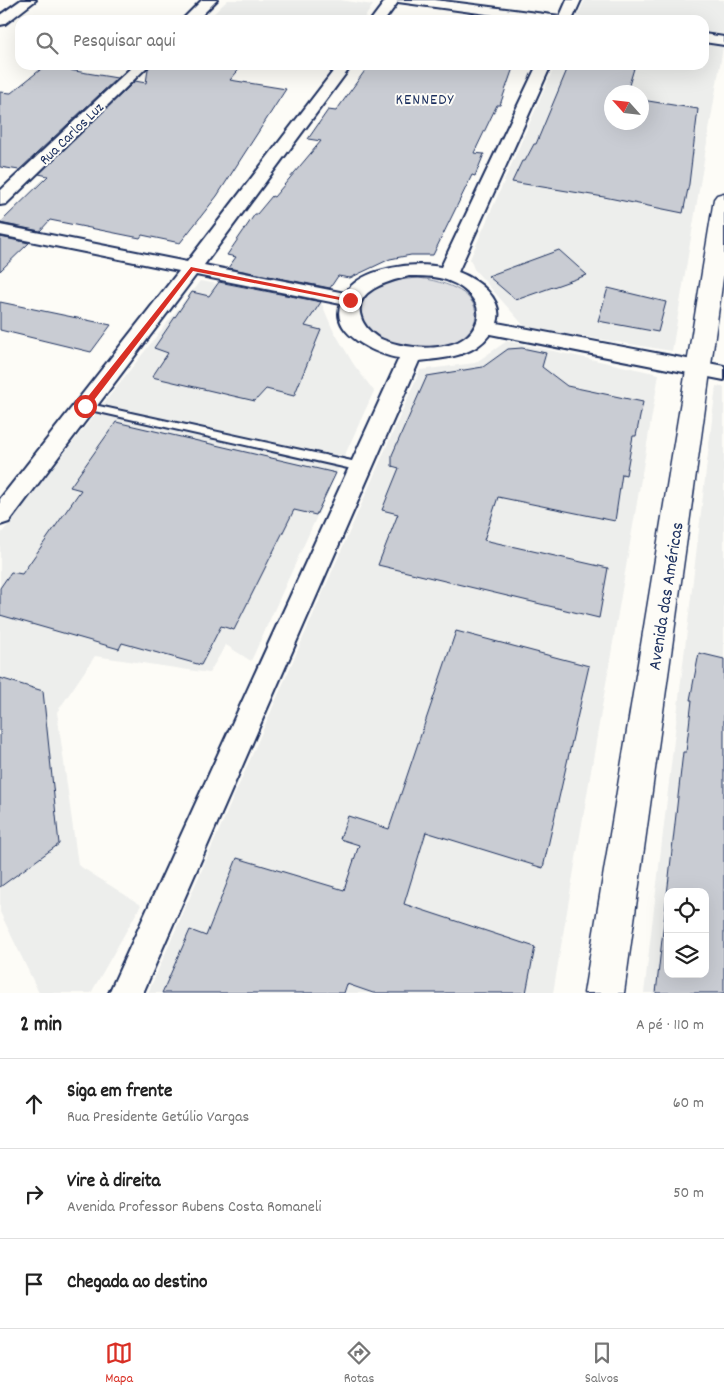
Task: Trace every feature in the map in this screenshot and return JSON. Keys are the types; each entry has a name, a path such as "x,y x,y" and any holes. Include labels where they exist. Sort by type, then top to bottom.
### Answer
{"main road":[{"name":"Avenida das Américas","path":"604,993 712,371 724,199"}],"street":[{"path":"0,21 29,0"},
{"path":"194,15 210,0"},
{"path":"382,15 392,0"},
{"path":"403,0 524,15"},
{"path":"566,15 574,0"},
{"path":"709,39 724,41"},
{"name":"Rua Carlos Luz","path":"0,200 137,70"},
{"path":"0,516 191,269 341,70"},
{"path":"447,274 542,70"},
{"path":"0,230 350,300"},
{"path":"408,270 427,270 447,274 464,281 477,290 486,302 489,314 485,327 475,340 457,350 435,355 411,356 387,351 367,341 354,328 348,314 350,300 359,288 372,279 389,273 408,270"},
{"path":"485,327 712,371"},
{"path":"126,993 411,356"}],"lane":[{"path":"85,406 361,467"}],"shaded area":[{"path":"228,0 340,0 373,5 366,15 212,15"},
{"path":"585,0 724,0 724,34 709,32 709,15 578,15"},
{"path":"709,45 723,47 672,351 525,327 474,269 470,259 553,70 709,70"},
{"path":"419,278 451,286 470,299 476,313 472,328 459,340 440,348 416,350 377,340 369,334 358,313 367,295 381,285 390,282"},
{"path":"200,281 321,302 332,328 354,365 374,391 251,661 226,645 209,673 95,656 57,712 78,865 141,905 91,993 39,993 0,912 0,535"},
{"path":"507,341 659,374 553,993 148,993 420,370 475,363"},
{"path":"716,386 724,387 724,993 644,993"}],"building":[{"path":"40,70 69,70 117,78 19,170 0,167 0,92 11,93"},
{"path":"148,70 239,70 230,80 286,89 217,196 180,243 142,235 140,238 50,220 40,231 0,223 48,176 39,174 135,81 146,83"},
{"path":"365,70 512,70 500,105 497,105 474,153 484,154 475,176 472,175 433,255 411,255 390,259 350,278 338,276 330,288 228,268 236,257 227,255 255,214 272,196 274,197 321,141 308,139 328,110 336,111"},
{"path":"567,70 634,70 629,85 604,85 604,130 649,130 649,101 698,109 689,184 683,213 604,197 512,182 522,161 525,161 534,144 536,144"},
{"path":"0,237 29,243 0,271"},
{"path":"559,250 587,275 516,300 488,276"},
{"path":"219,282 321,302 305,326 321,330 294,396 266,389 255,401 152,377 168,353 154,348 192,292 209,296"},
{"path":"608,288 666,302 658,332 598,321"},
{"path":"0,302 111,325 91,352 0,330"},
{"path":"522,348 546,353 542,367 567,386 643,402 636,436 633,436 626,475 622,474 615,521 498,497 484,540 608,568 599,618 378,565 398,514 382,510 399,468 392,466 392,455 427,376 483,367 508,349"},
{"path":"116,422 336,473 316,515 294,510 234,630 221,626 201,665 122,643 119,649 0,615 0,588 11,572 22,574 81,490 70,487"},
{"path":"456,631 589,666 543,868 426,832 404,904 535,947 526,993 373,993 347,984 344,993 162,993 190,930 206,936 237,858 344,890 359,845 340,839 348,816 389,829"},
{"path":"699,653 724,659 724,993 656,993 664,922 664,978 709,978 709,888 668,888 683,752 686,752 692,700 690,700"},
{"path":"0,678 43,691 59,844 0,887"}],"district":[{"name":"KENNEDY","path":"425,98"}],"route":[{"path":"85,406 191,269 350,300"}]}
